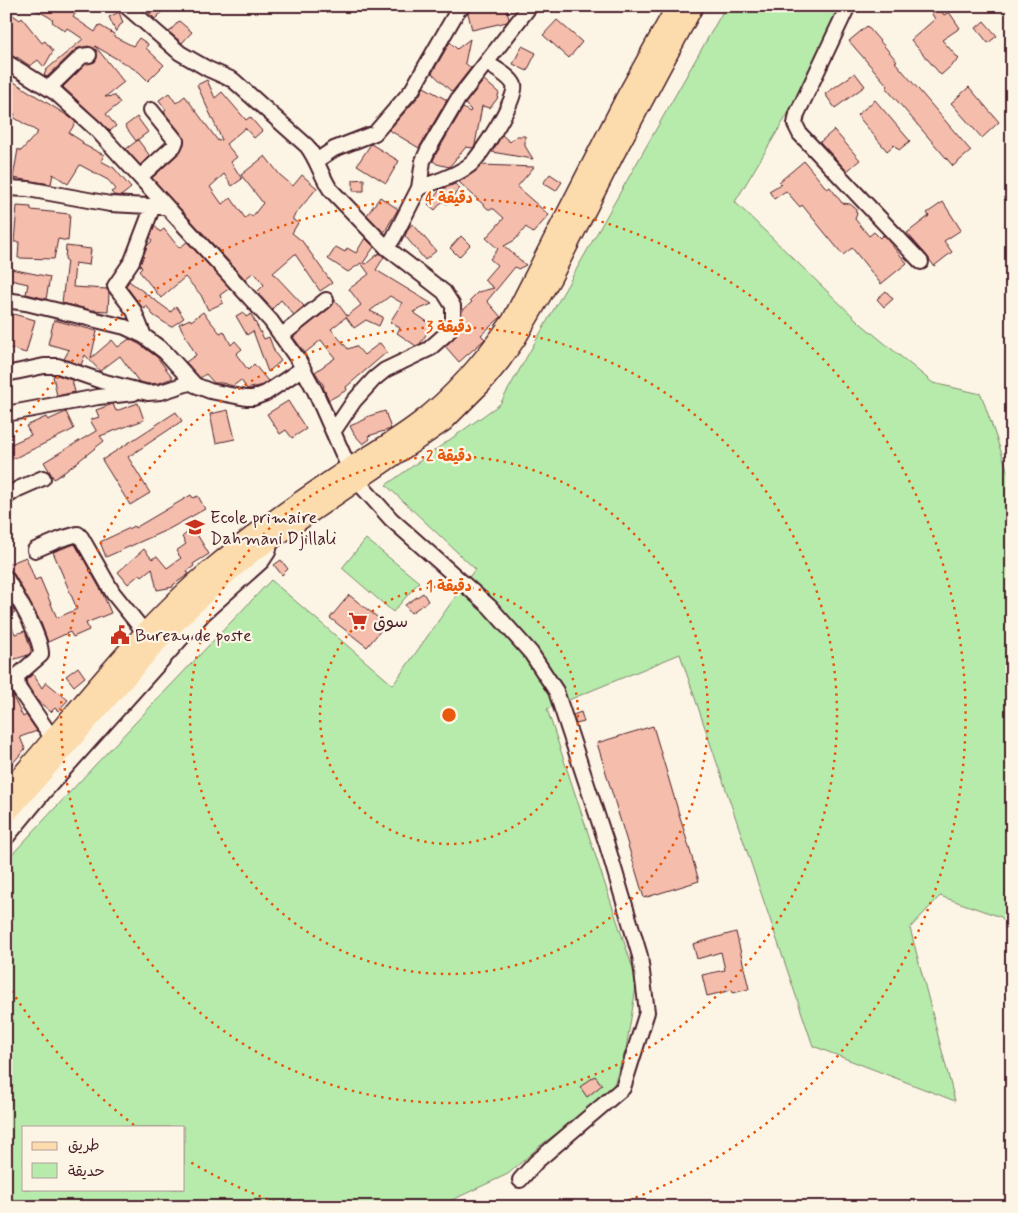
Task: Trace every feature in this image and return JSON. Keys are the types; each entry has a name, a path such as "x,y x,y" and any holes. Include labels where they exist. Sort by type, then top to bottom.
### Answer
{"main road":[{"path":"6,815 150,640 192,585 354,475 444,422 502,361 552,278 615,154 694,6"},
{"path":"354,475 421,421 464,381 511,321 625,98 673,10"},
{"path":"6,792 53,739 150,640"}],"street":[{"path":"126,6 180,54 233,80 307,146 316,161 324,181 330,189 387,248 444,292 453,306 453,324 447,333 429,350 385,370 374,379 354,401 333,432"},
{"path":"316,161 334,149 375,133 412,90 458,10 463,6"},
{"path":"387,248 419,188 422,167 428,150 458,99 530,6"},
{"path":"848,6 797,114 795,124 800,134 921,262"},
{"path":"49,88 82,56 89,55"},
{"path":"6,62 49,88 96,129 140,177 160,206 271,321 303,368 354,475 391,519 490,607 531,653 556,691 607,845 640,956 647,1012 624,1088 536,1162 520,1180"},
{"path":"419,188 445,178 472,162 509,106 515,91 514,85 487,63"},
{"path":"140,177 174,146 176,141 152,110"},
{"path":"6,188 28,189 110,204 160,206"},
{"path":"144,336 134,311 115,286 132,260 160,206"},
{"path":"6,300 125,327 144,336 165,352 192,382 210,391 250,398 266,393 303,368"},
{"path":"281,336 326,300"},
{"path":"6,374 44,366 58,366 139,392"},
{"path":"6,414 89,398 139,392 160,392 192,382"},
{"path":"6,497 18,489 43,478"},
{"path":"35,550 78,534 82,537 113,593 150,640"},
{"path":"6,838 204,613 262,561 268,552 265,536"},
{"path":"6,578 33,630 41,651 41,655 17,676 18,687 53,739"}],"green space":[{"path":"726,6 834,6 846,17 735,202 860,323 933,383 981,394 1012,483 1012,930 1001,917 940,896 910,928 955,1101 813,1046 680,654 547,709 637,981 626,1049 611,1093 541,1145 508,1174 437,1207 6,1207 6,861 271,580 393,685 475,569 386,485 500,404"},
{"path":"366,539 419,582 393,612 342,568"}],"building":[{"path":"29,6 69,6 77,11 73,17 95,32 99,25 114,34 113,36 133,46 139,38 148,44 146,48 164,65 148,81 139,72 95,46 124,82 105,97 115,96 120,103 106,114 116,126 110,131 63,87 86,64 95,62 97,58 96,50 88,46 76,49 47,77 44,76 46,70 83,39 67,28 65,31 52,22 53,20 49,17"},
{"path":"142,6 168,6 155,19"},
{"path":"506,6 509,19 507,22 472,30 468,13 471,7"},
{"path":"927,6 938,6 944,15 949,12 960,28 942,40 959,59 941,75 911,40 935,19"},
{"path":"6,10 20,20 22,18 42,43 45,41 53,51 44,67 38,60 30,66 17,57 6,53"},
{"path":"119,12 123,23 116,32 109,17"},
{"path":"557,20 582,42 569,58 543,35"},
{"path":"179,21 192,32 182,43 169,32"},
{"path":"984,21 997,36 988,43 976,28"},
{"path":"867,26 897,61 895,62 971,151 953,166 886,88 888,86 849,41"},
{"path":"470,39 465,63 471,68 452,92 432,73 450,42 457,49"},
{"path":"522,46 536,53 527,71 513,64"},
{"path":"855,73 865,86 835,108 825,94"},
{"path":"6,77 76,122 69,133 83,142 82,144 104,155 101,161 114,168 131,188 121,196 114,195 111,192 116,189 108,180 80,165 68,184 53,174 51,184 13,178 18,149 21,151 38,132 13,117 15,114 6,109"},
{"path":"207,80 215,98 222,92 246,120 250,117 262,131 254,138 245,128 226,144 237,157 231,162 242,179 232,186 224,174 210,187 222,204 231,198 245,218 250,214 252,217 263,203 241,175 265,156 280,175 293,186 302,175 317,188 293,217 293,220 298,223 292,233 302,241 332,283 320,291 295,254 273,273 304,306 294,315 281,300 272,309 257,292 264,285 254,272 245,279 152,178 180,152 184,144 183,136 164,112 166,110 159,100 169,93 176,103 185,96 218,141 222,140 197,85"},
{"path":"484,80 499,93 490,108 482,106 475,145 473,148 466,147 449,167 437,164 433,161 436,154 463,108 470,112 471,110 465,104"},
{"path":"424,87 447,100 419,148 389,130 419,96"},
{"path":"969,87 999,122 982,138 951,103"},
{"path":"875,100 910,141 899,150 894,145 887,151 857,115"},
{"path":"137,117 148,132 136,141 125,126"},
{"path":"834,130 860,160 847,171 820,142"},
{"path":"502,135 510,142 516,136 525,136 525,146 533,159 492,152"},
{"path":"138,140 150,156 140,165 126,149"},
{"path":"371,144 399,161 386,183 357,165"},
{"path":"804,161 827,189 830,187 842,203 850,204 855,208 857,214 855,219 869,236 874,232 880,238 883,235 907,263 881,284 852,248 843,255 802,205 800,207 786,191 774,199 769,191 781,184 779,182"},
{"path":"482,165 534,167 517,187 549,215 533,233 526,227 515,240 504,246 526,265 518,269 515,267 487,301 501,317 481,335 485,339 459,362 445,346 460,329 462,311 472,302 470,300 478,292 494,288 484,280 497,265 490,259 498,249 486,238 504,218 494,209 488,209 459,182"},
{"path":"550,174 562,182 556,191 543,183"},
{"path":"364,179 364,191 353,191 353,180"},
{"path":"455,184 460,188 447,204 443,201 435,210 428,204 440,190"},
{"path":"380,197 398,209 384,233 367,215"},
{"path":"943,202 961,230 944,241 952,252 934,266 907,233 929,216 927,213"},
{"path":"17,206 31,207 31,210 70,214 68,241 58,239 54,259 18,258 19,242 14,242"},
{"path":"413,224 436,251 425,260 405,236 409,227"},
{"path":"155,226 160,232 164,229 179,248 187,242 230,288 220,295 223,303 208,310 201,295 185,277 161,298 139,271 142,268 140,265 147,246 152,241 150,237"},
{"path":"461,236 470,245 459,257 450,248"},
{"path":"365,238 374,247 363,263 366,264 379,253 384,257 376,270 432,304 413,312 432,325 420,344 416,346 397,333 400,328 390,322 402,303 390,296 370,311 383,317 379,326 366,320 354,328 346,317 331,329 348,349 356,346 364,355 380,343 387,352 346,387 347,390 329,400 324,386 315,372 335,358 321,340 305,353 293,337 331,307 335,300 347,316 361,305 349,289 369,274 361,263 348,272 328,259 336,247 345,252 347,248 356,253"},
{"path":"66,246 91,249 89,265 75,263 73,287 107,289 109,293 108,311 91,310 62,303 67,260 65,260"},
{"path":"6,268 50,277 46,299 26,294 28,284 6,279"},
{"path":"129,281 171,312 176,306 184,318 171,327 153,315 146,305 145,309 141,306 126,286"},
{"path":"886,291 893,299 884,307 877,299"},
{"path":"6,312 35,320 26,353 6,347"},
{"path":"203,312 220,333 224,331 231,345 235,341 242,349 236,354 248,370 254,364 268,381 262,385 247,389 241,380 233,386 214,383 206,374 200,378 186,362 196,355 179,324 190,319 191,321"},
{"path":"243,312 246,317 251,314 264,339 269,337 275,353 281,361 268,372 253,331 247,335 236,316"},
{"path":"54,320 97,331 91,358 112,340 118,347 129,339 157,357 173,378 159,383 139,382 120,356 100,371 85,355 81,365 64,359 69,350 48,344"},
{"path":"57,375 72,380 75,392 57,396 53,376"},
{"path":"288,401 306,429 292,438 286,430 280,434 267,414"},
{"path":"138,403 144,420 100,436 104,441 54,479 44,462 97,432 90,420 99,417 96,410 113,404 116,411"},
{"path":"228,410 235,439 216,443 210,414"},
{"path":"385,411 391,429 368,436 370,439 363,444 350,426 366,419 366,417"},
{"path":"66,412 74,429 13,459 7,446 31,435 26,426 46,417 48,420"},
{"path":"176,412 182,421 128,457 150,493 130,505 102,460"},
{"path":"191,495 193,498 198,496 205,509 169,529 106,557 100,542 134,526 135,528"},
{"path":"193,528 209,554 193,564 194,566 187,571 189,574 173,585 173,587 157,590 152,568 142,576 140,574 128,584 118,572 144,549 152,559 157,556 167,568 181,558 176,551 186,544 182,537"},
{"path":"75,544 102,592 111,613 86,623 89,630 73,637 70,632 48,642 41,623 14,574 6,569 6,565 26,557 35,580 40,578 57,618 77,609 53,552"},
{"path":"281,560 288,569 282,575 274,565"},
{"path":"423,593 428,601 411,613 405,605"},
{"name":"سوق","path":"349,595 386,624 367,647 330,618"},
{"path":"6,596 15,612 7,616 15,634 25,631 31,652 28,655 6,662"},
{"path":"78,667 85,677 74,686 66,676"},
{"path":"33,674 42,688 46,682 68,700 58,711 55,708 51,712 37,700 26,680"},
{"path":"6,677 10,691 23,717 26,715 37,731 20,737 25,749 12,764 6,749"},
{"path":"581,712 584,722 576,724 573,715"},
{"path":"653,726 699,881 644,898 597,743"},
{"path":"736,932 749,989 733,993 732,990 707,996 702,975 725,970 721,952 697,959 693,944"},
{"path":"595,1076 602,1085 587,1097 580,1087"}],"place":[{"name":"Ecole primaire Dahmani Djillali","path":"195,527"},
{"name":"سوق","path":"358,621"},
{"name":"Bureau de poste","path":"120,635"}]}
